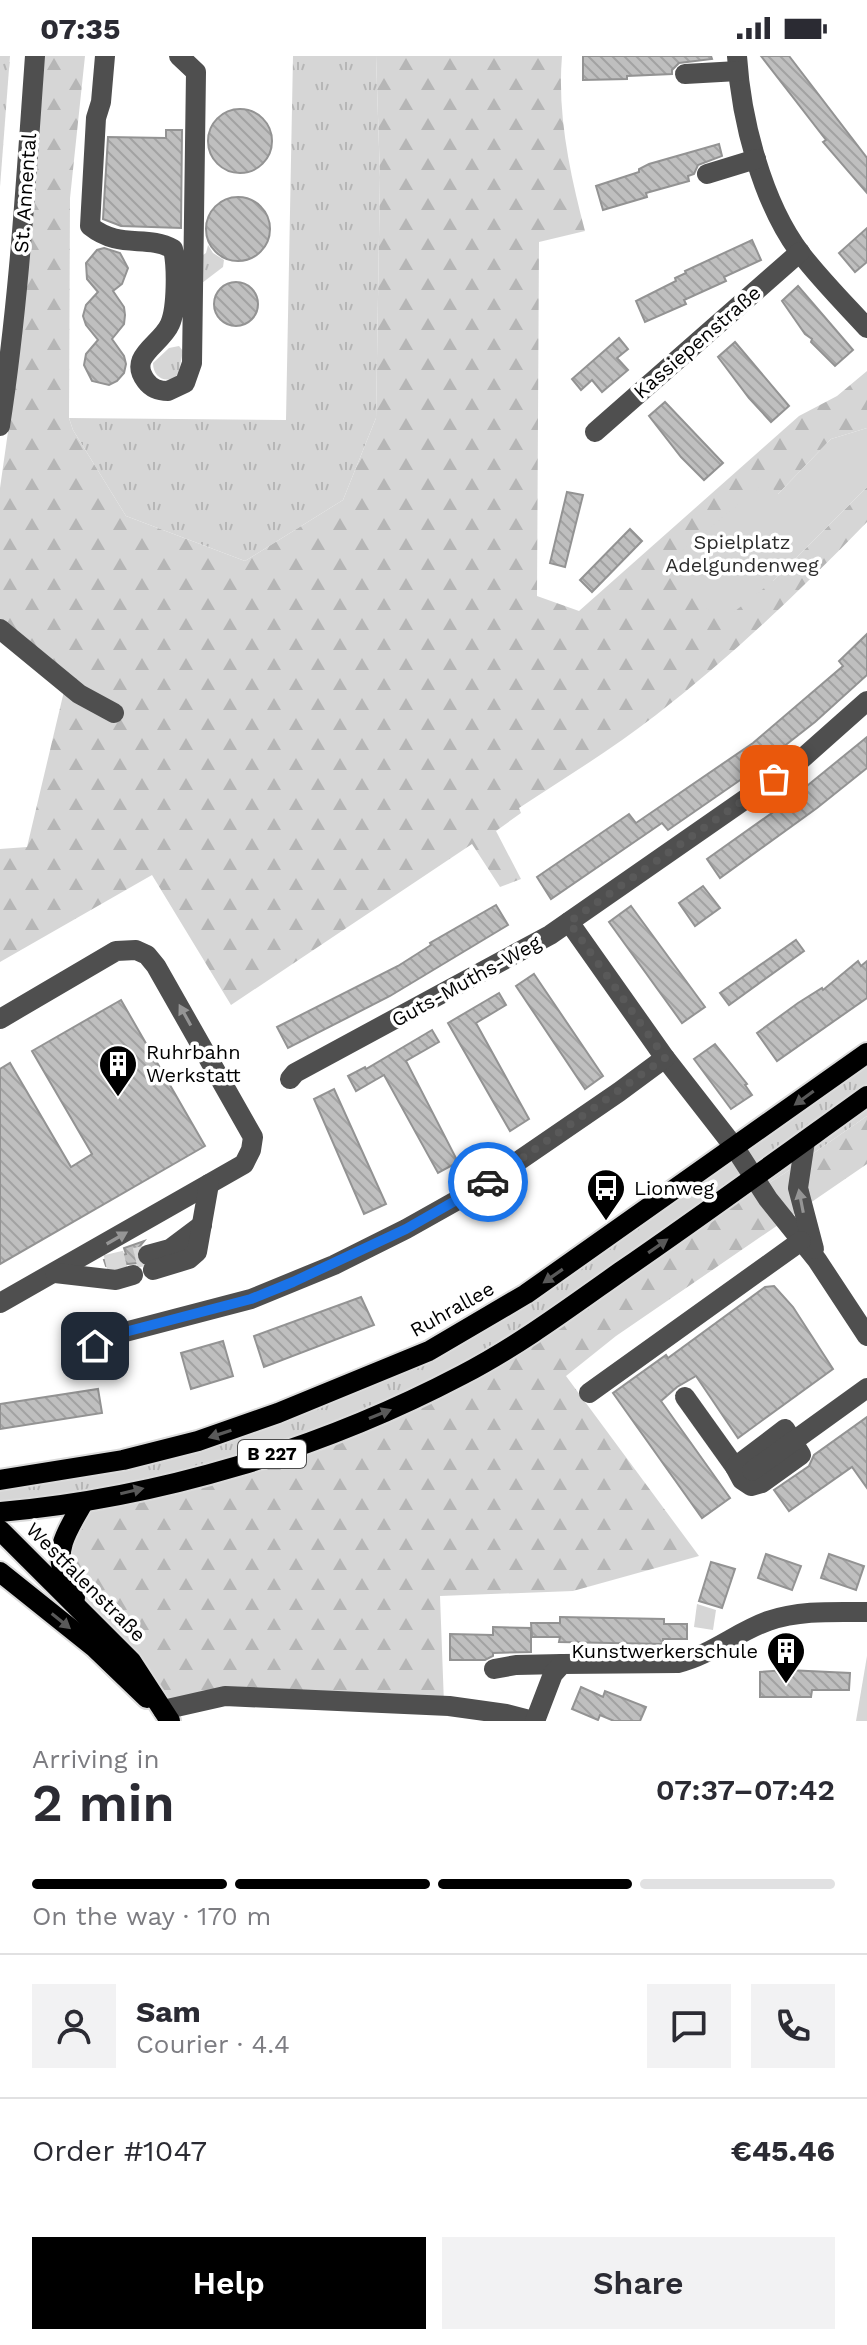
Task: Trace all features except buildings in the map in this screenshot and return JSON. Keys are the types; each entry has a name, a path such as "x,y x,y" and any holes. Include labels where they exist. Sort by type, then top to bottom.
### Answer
{"main road":[{"name":"Ruhrallee","path":"6,1481 123,1460 212,1437 367,1379 429,1351 526,1294 867,1053"},
{"name":"B 227","path":"0,1512 83,1503 206,1475 296,1446 398,1406 464,1374 525,1337 867,1096"},
{"path":"76,1606 75,1591 65,1577 60,1561 63,1537 83,1503"},
{"name":"Westfalenstraße","path":"0,1530 131,1661 166,1715"},
{"name":"Westfalenstraße","path":"0,1572 95,1648 136,1690 166,1715"}],"street":[{"name":"St. Annental","path":"0,426 11,352 9,279 35,56"},
{"path":"105,56 92,160 90,226 103,236 126,242 164,244 173,249 176,260 173,316 170,326 148,350 140,365 141,374 148,385 168,391 185,383 192,363 190,331 196,72 179,56"},
{"path":"685,74 737,64 742,102 756,159 781,218 800,252 867,328"},
{"path":"707,174 756,159"},
{"name":"Kassiepenstraße","path":"595,432 800,252"},
{"path":"0,629 79,694 114,713"},
{"name":"Guts-Muths-Weg","path":"290,1079 295,1073 526,950 569,922 796,764 867,701"},
{"path":"569,922 665,1058 735,1148 753,1178 817,1260 867,1336"},
{"path":"0,1019 116,951 126,949 147,955 165,979 253,1137 244,1164 0,1303"},
{"path":"95,1346 121,1333 251,1299 334,1265 406,1229 479,1188 665,1058"},
{"path":"805,1141 798,1188 817,1260"},
{"path":"55,1273 116,1280 145,1267 189,1259 197,1252 209,1184"},
{"path":"589,1393 801,1241"},
{"path":"76,1276 106,1265"},
{"path":"685,1397 744,1469 793,1443 867,1388"},
{"path":"494,1669 516,1665 678,1663 695,1659 765,1622 785,1616 867,1612"},
{"path":"166,1715 225,1696 449,1706 534,1721 553,1674 562,1664"}],"green space":[{"path":"0,56 10,56 0,187"},
{"path":"41,56 85,56 70,198 69,418 73,430 126,516 245,561 343,500 376,418 380,177 376,56 562,56 561,100 566,144 585,231 539,242 537,596 579,611 799,416 837,396 867,371 867,428 831,439 777,495 766,483 773,581 867,487 867,522 765,622 684,693 622,740 519,808 521,813 496,831 521,879 500,887 472,844 231,1005 152,875 0,962 0,849 27,847 65,687 0,624 0,488 19,354"},
{"path":"293,56 376,56 380,177 376,418 343,500 245,561 126,516 73,430 69,418 286,420"},
{"path":"208,245 213,253 224,260 223,267 202,283 203,255"},
{"path":"179,346 183,351 178,376 161,378 155,372 153,363 169,348"},
{"name":"Spielplatz Adelgundenweg","path":"867,428 867,487 773,581 720,623 705,606 675,556 766,482 778,494 831,439"},
{"path":"867,1054 867,1116 785,1173 464,1373 206,1473 0,1510 0,1491 20,1479 123,1461 428,1353"},
{"path":"867,1116 867,1164 616,1336 566,1376 699,1556 573,1591 440,1596 444,1704 260,1695 163,1709 104,1620 66,1575 64,1538 83,1505 385,1414 591,1294 785,1173"},
{"path":"697,1604 716,1610 713,1630 694,1627"},
{"path":"867,1656 867,1721 856,1721"}],"tunnel":[{"path":"106,1265 148,1255"}],"way so far":[{"path":"488,1182 665,1058 569,922 774,779"}],"place":[{"name":"Ruhrbahn Werkstatt","path":"118,1098"},
{"name":"Lionweg","path":"606,1222"},
{"name":"Kunstwerkerschule","path":"786,1685"}],"route":[{"path":"95,1346 121,1333 251,1299 334,1265 406,1229 488,1182"}]}
